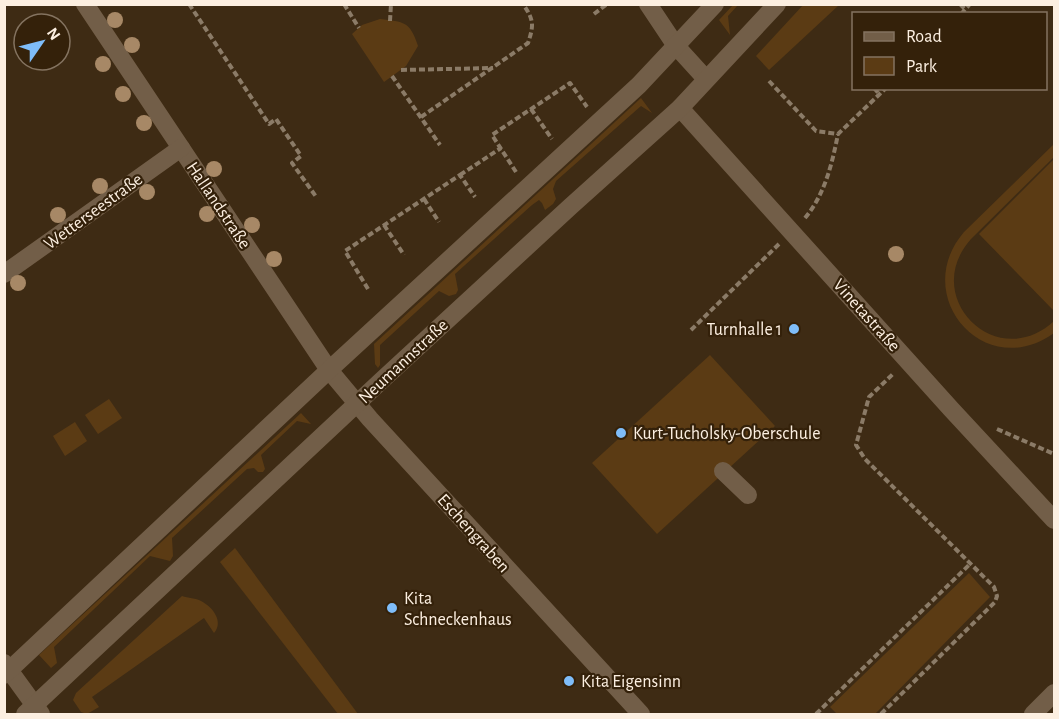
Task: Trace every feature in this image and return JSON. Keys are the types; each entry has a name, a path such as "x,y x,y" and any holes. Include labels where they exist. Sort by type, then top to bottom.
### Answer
{"street":[{"name":"Hallandstraße","path":"84,4 329,370 356,404"},
{"path":"648,4 676,46 706,79"},
{"path":"33,711 6,670 639,85 716,4"},
{"name":"Neumannstraße","path":"33,711 356,404 680,108 777,4"},
{"name":"Vinetastraße","path":"680,108 1054,520"},
{"name":"Wetterseestraße","path":"4,274 180,148"},
{"name":"Eschengraben","path":"356,404 641,714"},
{"path":"723,471 748,495"},
{"path":"1033,714 1054,693"}],"path":[{"path":"189,4 269,124 276,119 302,156 292,163 317,198"},
{"path":"344,4 360,27"},
{"path":"390,21 391,4"},
{"path":"421,117 528,43 532,30 532,18 523,4"},
{"path":"594,14 607,4"},
{"path":"960,4 965,9"},
{"path":"963,12 970,4"},
{"path":"401,70 493,68"},
{"path":"392,76 440,145"},
{"path":"769,81 816,131 838,134"},
{"path":"516,172 492,135 570,83 587,109"},
{"path":"876,90 880,95"},
{"path":"691,330 792,232 812,209 824,187 832,164 838,134 884,90"},
{"path":"531,109 553,140"},
{"path":"368,289 345,251 501,148"},
{"path":"460,175 476,198"},
{"path":"424,199 439,222"},
{"path":"384,225 404,255"},
{"path":"881,714 995,602 996,596 994,587 865,459 856,445 869,397 907,360"},
{"path":"993,427 1054,454"},
{"path":"816,714 970,564"}],"green space":[{"path":"804,4 839,5 769,70 756,56"},
{"path":"733,5 738,5 728,16 730,35 719,20"},
{"path":"380,19 405,24 412,32 418,46 406,66 384,82 352,34 362,25"},
{"path":"641,98 652,113 641,106 556,181 553,189 556,199 553,204 545,210 539,200 532,205 455,274 458,290 456,294 449,296 439,291 380,345 378,368 375,364 374,344"},
{"path":"1054,144 1054,157 971,239 957,261 954,284 959,304 972,322 989,334 1010,339 1032,335 1054,321 1054,333 1028,346 1003,347 981,340 962,325 950,305 945,282 949,257 964,232"},
{"path":"1054,159 1054,311 979,234"},
{"path":"710,355 775,426 657,534 592,463"},
{"path":"109,399 122,418 98,434 85,415"},
{"path":"301,413 311,424 297,421 261,455 265,469 263,472 258,472 254,468 247,469 172,538 173,556 170,561 150,556 54,647 57,663 51,668 39,655"},
{"path":"75,422 87,441 65,456 53,436"},
{"path":"235,548 358,714 338,714 220,562"},
{"path":"969,573 990,597 875,714 837,714 830,707"},
{"path":"182,596 199,600 213,611 218,624 214,633 204,618 92,697 99,707 87,714 81,712 73,700 76,693"}],"place":[{"name":"Turnhalle 1","path":"794,329"},
{"name":"Kurt-Tucholsky-Oberschule","path":"621,433"},
{"name":"Kita Schneckenhaus","path":"392,608"},
{"name":"Kita Eigensinn","path":"569,681"}]}
